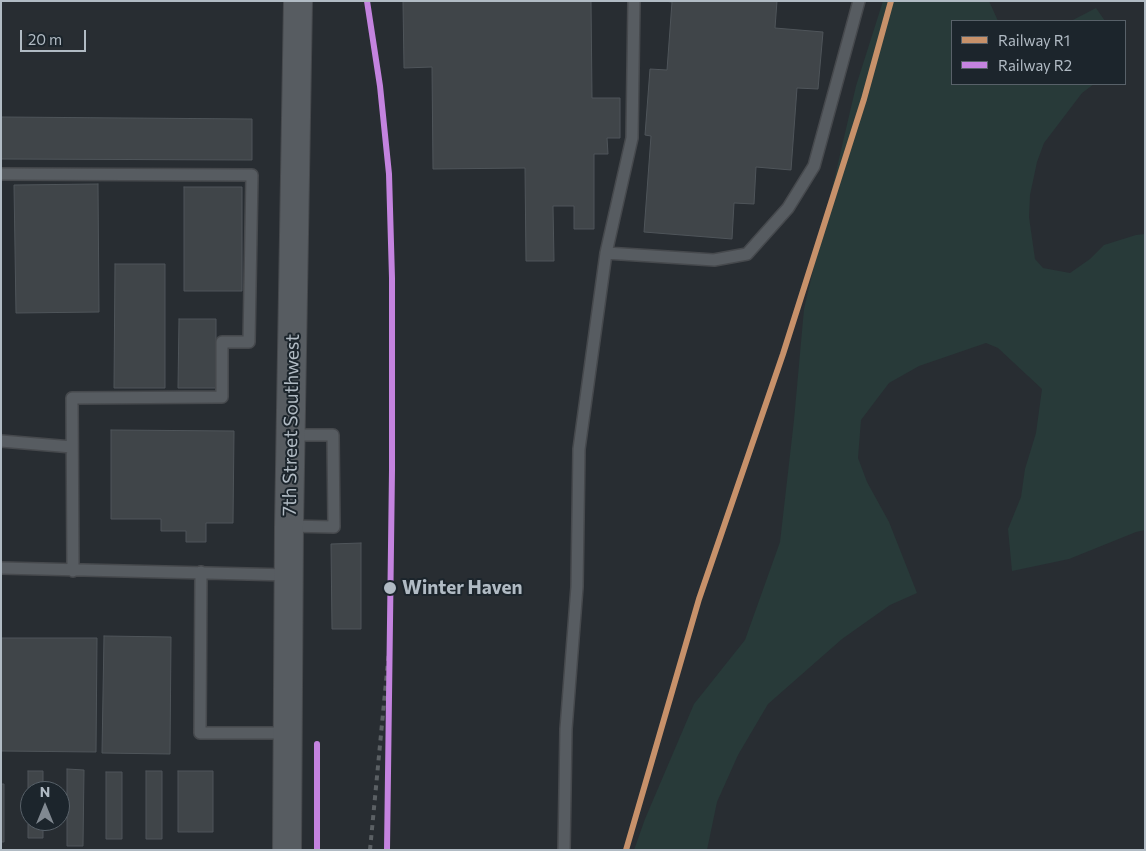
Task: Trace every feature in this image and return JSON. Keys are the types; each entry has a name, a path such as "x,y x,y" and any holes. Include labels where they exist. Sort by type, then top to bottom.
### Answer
{"street":[{"name":"7th Street Southwest","path":"286,850 290,435 298,1"}],"lane":[{"path":"564,850 566,729 577,587 579,449 606,253 632,138 634,1"},
{"path":"606,253 714,260 747,254 788,208 814,166 859,1"},
{"path":"1,174 252,175 249,342 222,342 222,397 72,398 73,571"},
{"path":"289,526 334,527 333,435 290,435"},
{"path":"1,442 72,447"},
{"path":"1,568 289,575"},
{"path":"201,572 200,733 287,733"}],"shaded area":[{"path":"883,1 989,1 998,20 951,20 951,85 1093,85 1082,93 1044,143 1037,162 1030,195 1029,217 1035,259 1043,268 1070,273 1090,259 1104,245 1145,234 1145,530 1069,559 1012,571 1008,529 1021,497 1025,469 1036,433 1042,389 998,348 986,343 919,366 889,383 861,420 858,458 867,482 889,522 917,593 890,605 842,639 768,704 738,755 717,802 707,850 634,850 645,819 694,704 745,640 780,542 804,309 856,86"},
{"path":"1096,8 1104,20 1073,20"}],"building":[{"path":"403,1 591,1 592,98 620,98 620,138 607,138 608,154 594,154 594,229 574,229 574,206 553,206 554,261 526,261 525,168 433,169 432,67 404,68"},
{"path":"664,1 777,1 775,28 823,32 818,89 797,88 791,170 756,167 754,204 734,203 732,239 644,232 651,136 645,135 650,69 667,70 672,2"},
{"path":"1,117 252,119 252,160 1,159"},
{"path":"98,184 99,312 16,313 14,185"},
{"path":"184,187 242,187 242,291 184,291"},
{"path":"115,264 165,264 165,388 114,388"},
{"path":"179,319 216,319 216,388 178,388"},
{"path":"111,430 234,431 233,523 206,523 206,542 186,542 186,531 161,531 161,519 111,519"},
{"path":"361,543 361,629 332,629 331,544"},
{"path":"104,636 171,637 170,754 102,753"},
{"path":"1,638 97,638 96,752 1,751"},
{"path":"67,769 84,770 83,846 67,846 67,831 70,831 70,781 67,781"},
{"path":"28,771 43,771 43,781 28,781"},
{"path":"146,771 162,771 162,839 146,839"},
{"path":"178,771 213,771 213,832 178,832"},
{"path":"106,772 122,772 122,839 106,839"},
{"path":"1,784 4,784 4,842 1,842"},
{"path":"28,831 43,831 43,838 28,838"}],"railway":[{"path":"626,850 699,599 783,354 864,99 891,1"},
{"path":"370,850 390,640"},
{"path":"317,744 317,850"}],"rail line":[{"name":"R2","path":"367,1 380,86 389,174 392,278 392,470 387,850"},
{"name":"R1","path":"626,850 699,599 783,354 864,99 891,1"},
{"name":"R2","path":"317,744 317,850"}],"place":[{"name":"Winter Haven","path":"390,588"}]}
